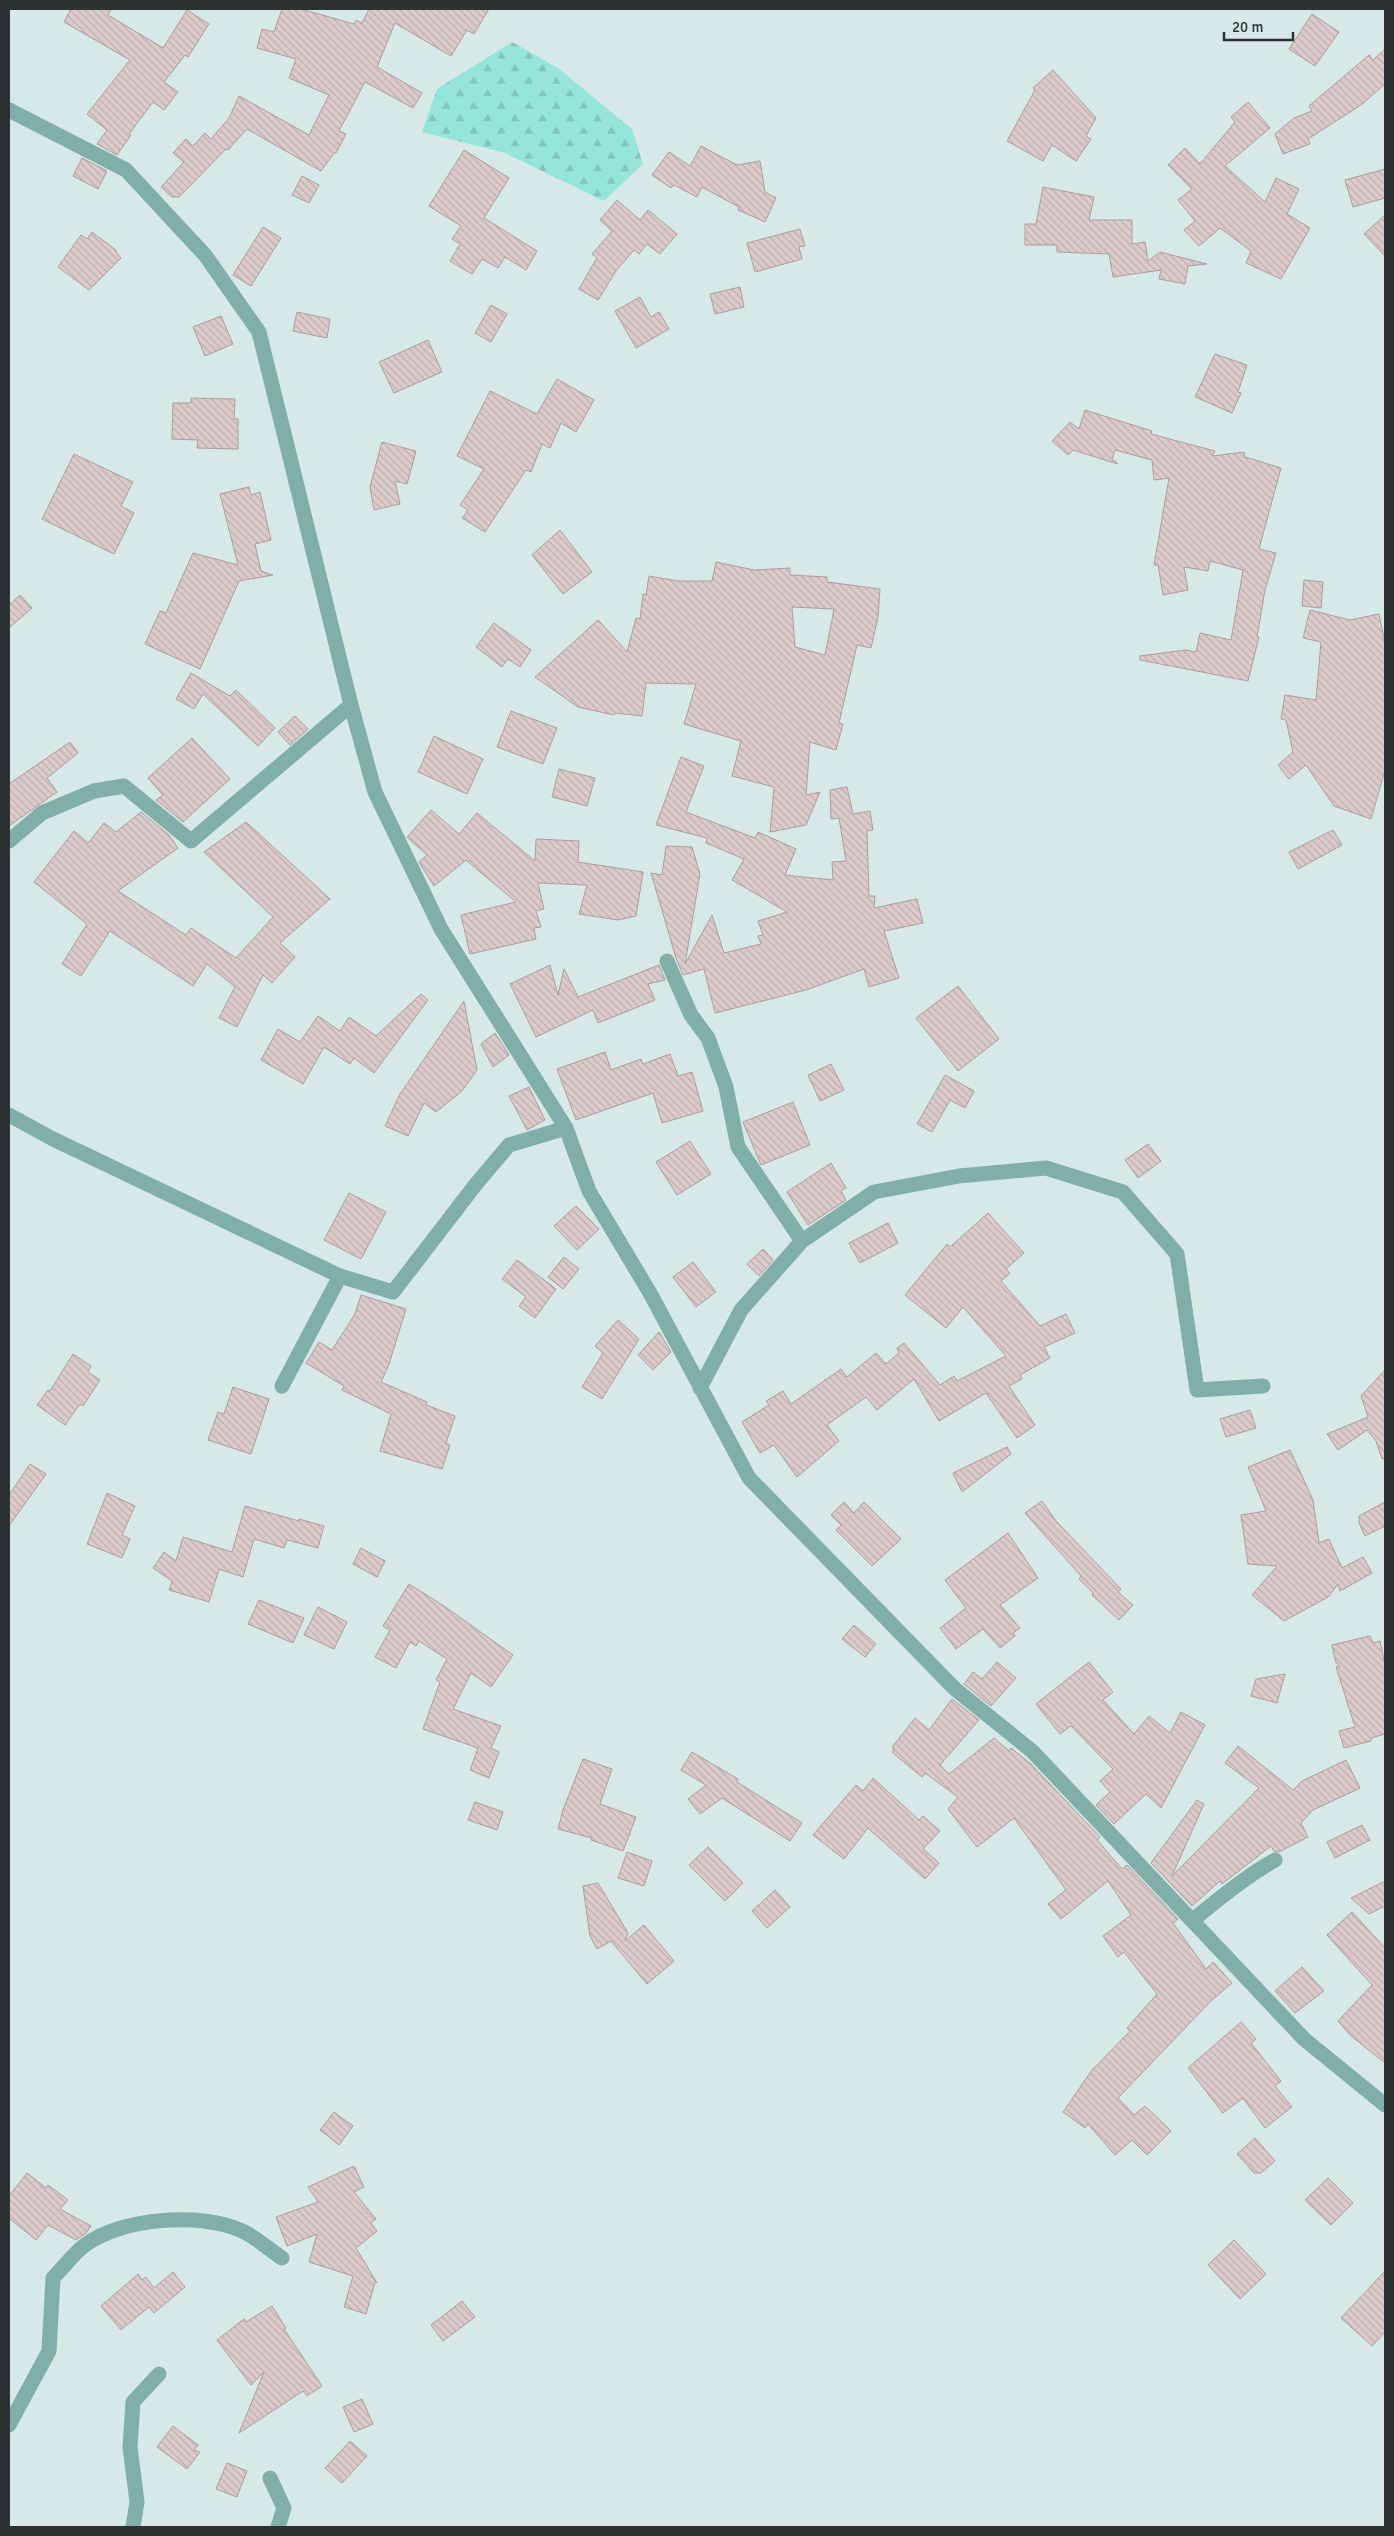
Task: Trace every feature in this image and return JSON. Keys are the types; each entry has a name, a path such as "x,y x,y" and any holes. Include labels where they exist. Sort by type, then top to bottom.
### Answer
{"street":[{"path":"9,110 126,170 205,255 259,332 351,704 375,792 441,929 566,1128 589,1191 650,1293 750,1478 955,1689 1032,1751 1304,2039 1385,2105"},
{"path":"9,841 42,813 94,791 124,786 191,841 351,704"},
{"path":"667,961 691,1015 708,1038 726,1087 738,1147 802,1241"},
{"path":"9,1115 53,1139 340,1276 393,1292 476,1184 509,1146 566,1128"},
{"path":"700,1388 741,1310 802,1241 874,1192 959,1176 1046,1168 1123,1192 1177,1254 1197,1390 1263,1386"},
{"path":"282,1386 340,1276"},
{"path":"1192,1921 1252,1873 1276,1860"},
{"path":"9,2425 49,2351 53,2278 85,2245 118,2228 161,2221 204,2221 240,2230 282,2258"},
{"path":"133,2527 137,2502 130,2446 133,2402 159,2374"},
{"path":"270,2478 284,2508 278,2527"}],"green space":[{"path":"512,42 558,68 632,129 643,164 604,201 505,153 422,132 437,89"}],"building":[{"path":"71,9 111,9 108,15 163,48 187,10 209,24 188,57 185,55 164,82 178,92 164,110 153,102 129,134 131,135 117,155 97,144 107,130 87,114 130,60 64,22"},
{"path":"282,9 301,9 354,24 356,20 362,23 369,9 489,9 474,34 467,30 451,56 395,23 377,67 422,93 413,108 365,82 339,131 346,134 336,153 321,171 247,129 179,197 172,197 161,187 184,162 173,153 186,139 193,146 205,133 211,139 229,118 239,96 309,135 329,95 289,78 296,59 257,48 262,29 274,32"},
{"path":"1312,14 1339,32 1315,66 1289,49"},
{"path":"1385,49 1385,84 1361,105 1308,139 1310,144 1283,154 1275,134 1294,118 1312,111 1309,106 1369,55 1373,60"},
{"path":"1053,70 1096,118 1086,136 1091,139 1076,161 1052,145 1043,161 1007,141 1035,90 1033,88"},
{"path":"1248,102 1270,128 1225,166 1265,202 1276,178 1299,189 1287,214 1310,228 1281,279 1246,263 1251,251 1220,228 1199,246 1184,230 1195,221 1178,200 1192,189 1168,165 1185,148 1200,164 1235,122 1231,117"},
{"path":"701,146 737,165 760,161 765,192 776,198 765,222 738,210 739,207 702,187 697,197 674,185 671,188 652,175 669,152 690,166"},
{"path":"464,150 509,178 484,218 537,251 526,270 505,257 498,268 482,259 472,274 450,261 460,244 452,239 461,226 429,206"},
{"path":"82,158 107,171 98,189 73,176"},
{"path":"1385,169 1385,198 1353,207 1345,180"},
{"path":"302,176 319,185 309,203 292,195"},
{"path":"1043,187 1094,197 1089,220 1132,220 1132,244 1145,242 1148,261 1160,252 1207,264 1188,266 1185,284 1159,279 1161,270 1113,277 1109,254 1057,252 1057,245 1025,245 1025,224 1036,224"},
{"path":"617,200 640,220 648,210 677,234 660,254 647,244 639,254 634,250 616,271 598,300 579,289 597,258 592,254 612,231 600,220"},
{"path":"1385,215 1385,256 1364,234"},
{"path":"263,227 281,238 251,286 233,275"},
{"path":"800,229 805,246 799,247 802,259 755,272 747,243"},
{"path":"92,232 117,251 121,258 89,290 58,267 81,235 87,239"},
{"path":"740,287 744,307 715,314 710,294"},
{"path":"640,297 651,317 659,312 669,329 636,348 615,311"},
{"path":"491,305 507,314 491,342 475,333"},
{"path":"297,312 330,319 327,338 293,331"},
{"path":"221,316 233,344 205,356 193,327"},
{"path":"428,340 442,372 394,393 379,362"},
{"path":"1215,354 1247,365 1238,392 1241,393 1232,413 1195,397"},
{"path":"557,379 594,400 576,432 561,423 550,448 542,444 531,472 526,470 485,532 462,518 468,510 460,505 484,469 457,456 490,391 537,414"},
{"path":"191,398 235,399 234,419 238,419 238,449 197,448 198,440 172,439 173,403 191,403"},
{"path":"1085,410 1152,431 1151,434 1215,451 1212,456 1244,452 1245,457 1281,468 1259,549 1276,553 1265,590 1257,637 1259,637 1248,681 1140,660 1140,656 1186,650 1196,652 1200,633 1231,640 1243,570 1210,561 1208,571 1184,567 1188,590 1163,595 1158,565 1154,565 1169,478 1154,480 1152,460 1115,450 1112,459 1118,464 1073,450 1068,455 1052,441 1070,422 1079,429"},
{"path":"382,442 416,451 407,484 395,481 400,504 374,510 370,487"},
{"path":"74,454 133,482 121,506 134,513 114,554 42,519"},
{"path":"249,487 251,495 260,492 271,540 255,544 261,571 273,575 239,581 200,669 145,644 160,611 166,613 193,553 238,565 220,494"},
{"path":"560,530 592,572 563,594 532,555"},
{"path":"716,562 754,570 790,568 790,575 827,577 827,582 880,589 878,617 871,648 857,645 839,723 843,724 836,750 810,742 806,795 820,792 806,825 770,832 774,787 732,776 741,741 684,724 696,684 646,683 642,716 615,713 614,715 578,707 535,677 598,620 627,652 636,618 640,619 643,594 646,595 649,576 678,581 712,581","holes":["792,607 834,609 825,655 795,647"]},
{"path":"1304,580 1323,582 1321,608 1302,606"},
{"path":"20,595 32,608 9,628 9,605"},
{"path":"1310,610 1350,620 1379,614 1385,643 1385,770 1371,819 1334,806 1306,765 1289,779 1278,765 1293,752 1286,720 1281,719 1285,695 1316,700 1321,642 1303,638"},
{"path":"494,623 531,650 520,667 508,659 502,667 476,647"},
{"path":"191,673 230,696 236,690 275,728 258,746 203,694 194,709 176,699"},
{"path":"511,711 557,728 543,764 497,747"},
{"path":"295,716 308,729 290,745 278,732"},
{"path":"434,736 483,759 467,794 418,772"},
{"path":"192,738 230,779 183,822 156,800 163,795 148,778"},
{"path":"70,742 78,753 47,778 57,792 9,826 9,784"},
{"path":"681,757 704,766 686,812 755,838 758,832 796,849 785,875 833,880 832,862 846,861 839,818 831,819 830,790 847,787 853,814 870,811 873,830 867,831 869,896 875,896 874,908 917,899 923,923 884,931 899,978 869,987 864,969 806,990 715,1013 704,969 683,975 676,958 651,873 662,875 666,846 692,847 700,874 685,964 712,915 724,953 761,944 758,936 763,935 758,921 787,912 732,880 744,859 706,843 707,838 656,825"},
{"path":"559,769 595,778 587,806 552,797"},
{"path":"431,810 459,834 477,813 535,861 536,839 579,841 578,862 643,872 636,916 618,920 579,914 587,885 538,883 544,909 536,911 541,927 534,928 536,939 470,954 461,915 516,902 466,860 434,886 419,862 427,855 407,837"},
{"path":"141,812 169,835 178,848 118,891 186,935 191,928 236,958 273,917 204,852 246,822 330,899 280,943 295,957 272,983 263,975 237,1027 219,1018 235,987 207,964 193,986 110,931 81,976 62,964 87,924 34,882 74,831 88,843 104,823 116,832"},
{"path":"1333,830 1342,845 1298,869 1289,852"},
{"path":"550,965 558,995 564,969 578,997 659,965 665,980 648,984 655,1000 598,1023 593,1010 536,1037 510,984"},
{"path":"958,986 999,1039 958,1071 916,1018"},
{"path":"421,994 428,1000 374,1073 354,1058 350,1064 324,1047 303,1084 261,1060 278,1029 300,1042 318,1016 340,1031 349,1017 376,1036"},
{"path":"464,1001 477,1070 462,1091 436,1112 424,1103 408,1136 385,1126 400,1094"},
{"path":"495,1033 509,1055 493,1067 481,1044"},
{"path":"605,1052 611,1070 641,1059 643,1064 670,1054 678,1076 692,1072 703,1111 662,1123 653,1093 576,1120 557,1069"},
{"path":"831,1064 844,1090 820,1101 808,1075"},
{"path":"945,1075 974,1091 965,1108 950,1100 932,1132 917,1124"},
{"path":"529,1087 545,1120 527,1130 509,1096"},
{"path":"793,1102 810,1145 761,1165 743,1122"},
{"path":"690,1141 711,1174 677,1195 656,1162"},
{"path":"1148,1144 1161,1161 1138,1178 1125,1160"},
{"path":"831,1163 846,1188 841,1191 846,1200 808,1225 787,1192"},
{"path":"349,1193 386,1212 361,1259 324,1240"},
{"path":"576,1206 599,1229 577,1250 554,1226"},
{"path":"988,1213 1024,1253 1006,1269 1010,1273 1001,1281 1040,1326 1066,1314 1075,1333 1044,1347 1050,1358 1020,1375 1022,1379 1009,1386 1035,1425 1017,1438 986,1393 939,1421 914,1379 877,1410 866,1397 827,1425 839,1441 797,1477 774,1445 760,1453 742,1422 769,1405 766,1401 783,1391 791,1404 841,1369 847,1377 876,1353 886,1364 899,1353 897,1348 904,1343 940,1385 954,1376 957,1381 1006,1356 963,1307 946,1328 905,1295 947,1244 950,1247"},
{"path":"888,1223 898,1243 860,1263 849,1243"},
{"path":"763,1249 773,1260 759,1276 747,1264"},
{"path":"564,1257 579,1269 563,1289 548,1277"},
{"path":"517,1260 556,1289 535,1318 519,1306 526,1297 502,1279"},
{"path":"693,1262 716,1292 696,1307 673,1277"},
{"path":"361,1295 406,1309 389,1364 381,1382 427,1402 426,1405 455,1416 446,1443 450,1445 442,1469 380,1451 391,1414 342,1390 344,1386 306,1363 319,1342 332,1350 355,1314"},
{"path":"618,1320 639,1339 602,1399 582,1387 603,1353 595,1346"},
{"path":"659,1332 671,1352 653,1370 638,1355"},
{"path":"73,1354 91,1366 88,1372 100,1380 83,1406 80,1404 65,1425 37,1405 48,1390 50,1391"},
{"path":"1385,1370 1385,1459 1382,1459 1376,1441 1367,1430 1338,1450 1327,1434 1368,1417 1361,1396"},
{"path":"233,1387 269,1399 251,1454 208,1440 218,1412 224,1414"},
{"path":"1250,1410 1256,1428 1226,1437 1220,1419"},
{"path":"1007,1447 1011,1454 962,1492 953,1473"},
{"path":"1290,1450 1313,1500 1319,1543 1329,1539 1342,1568 1363,1557 1372,1573 1340,1591 1338,1584 1328,1597 1284,1621 1252,1595 1277,1566 1248,1564 1241,1515 1266,1511 1248,1467"},
{"path":"30,1464 46,1474 9,1526 9,1495"},
{"path":"107,1493 135,1506 122,1535 130,1539 122,1558 87,1544"},
{"path":"1042,1501 1056,1521 1121,1589 1118,1592 1133,1605 1119,1620 1092,1595 1093,1593 1079,1579 1081,1576 1025,1513"},
{"path":"844,1502 854,1513 864,1502 901,1539 872,1566 836,1530 841,1525 831,1515"},
{"path":"1385,1502 1385,1526 1365,1536 1359,1523 1359,1516"},
{"path":"245,1506 324,1526 318,1548 287,1540 284,1548 254,1539 243,1577 219,1569 209,1602 169,1590 172,1581 153,1568 164,1552 176,1561 183,1537 232,1552"},
{"path":"1008,1533 1038,1578 1000,1605 1020,1628 1013,1633 1015,1636 1000,1648 983,1629 956,1649 940,1628 966,1608 945,1580"},
{"path":"361,1548 385,1561 377,1577 353,1564"},
{"path":"409,1584 444,1606 513,1655 491,1687 471,1673 453,1709 501,1726 491,1748 499,1752 489,1778 470,1770 478,1748 423,1729 440,1682 436,1680 447,1659 419,1641 416,1646 410,1642 396,1668 375,1657 390,1630 383,1626"},
{"path":"259,1600 304,1618 293,1643 248,1624"},
{"path":"318,1607 347,1622 334,1649 304,1635"},
{"path":"854,1625 876,1644 865,1657 842,1639"},
{"path":"1370,1636 1373,1643 1380,1641 1385,1664 1385,1734 1371,1738 1371,1741 1344,1748 1339,1731 1355,1727 1336,1667 1340,1666 1336,1663 1332,1645"},
{"path":"997,1662 1016,1678 991,1706 964,1684 973,1672 982,1679"},
{"path":"1089,1662 1113,1692 1103,1700 1134,1734 1149,1716 1170,1733 1181,1712 1205,1725 1161,1808 1146,1794 1114,1824 1096,1805 1110,1792 1100,1781 1113,1769 1071,1726 1060,1734 1036,1704"},
{"path":"1285,1674 1277,1703 1251,1696 1256,1679"},
{"path":"952,1699 979,1720 940,1765 949,1774 994,1738 1009,1751 1011,1748 1031,1764 1100,1837 1097,1840 1122,1869 1127,1865 1178,1919 1173,1923 1206,1969 1213,1962 1232,1983 1211,2001 1118,2098 1134,2115 1145,2106 1171,2131 1147,2155 1132,2140 1115,2155 1088,2124 1085,2128 1063,2112 1092,2070 1130,2031 1127,2028 1157,1994 1124,1952 1118,1957 1103,1936 1131,1915 1108,1881 1061,1919 1048,1904 1066,1890 1014,1818 977,1847 948,1809 958,1797 925,1773 922,1777 893,1753 893,1746 915,1718 929,1730"},
{"path":"1238,1746 1293,1790 1302,1781 1346,1760 1360,1788 1313,1810 1301,1823 1308,1837 1279,1852 1274,1851 1271,1846 1222,1884 1220,1881 1192,1906 1151,1863 1197,1800 1204,1804 1172,1876 1259,1788 1225,1763"},
{"path":"692,1752 738,1779 737,1782 802,1823 790,1841 722,1798 700,1814 688,1799 706,1785 681,1770"},
{"path":"583,1759 612,1769 600,1804 636,1817 623,1851 591,1840 592,1838 558,1829 563,1810"},
{"path":"873,1778 919,1820 923,1816 940,1831 923,1849 939,1863 925,1879 868,1828 844,1859 813,1835 856,1785 863,1791"},
{"path":"475,1802 503,1812 497,1830 468,1820"},
{"path":"1362,1825 1370,1840 1335,1858 1327,1842"},
{"path":"708,1847 743,1883 725,1901 689,1865"},
{"path":"627,1852 652,1861 644,1886 618,1878"},
{"path":"1385,1881 1385,1906 1369,1914 1351,1898"},
{"path":"598,1883 628,1933 625,1941 644,1925 674,1961 647,1984 611,1941 597,1949 590,1936 583,1886"},
{"path":"775,1890 790,1907 767,1928 752,1911"},
{"path":"1352,1912 1385,1948 1385,2063 1350,2035 1338,2021 1372,1985 1327,1935"},
{"path":"1302,1967 1324,1991 1295,2013 1275,1991"},
{"path":"1241,2022 1256,2039 1251,2043 1281,2081 1275,2086 1292,2107 1265,2128 1243,2098 1223,2113 1188,2068"},
{"path":"334,2112 353,2126 339,2145 320,2130"},
{"path":"1255,2138 1275,2161 1261,2173 1254,2173 1237,2154"},
{"path":"354,2166 364,2187 354,2192 376,2219 371,2223 377,2231 356,2248 377,2283 375,2282 366,2314 344,2307 353,2276 309,2262 317,2234 287,2246 276,2217 318,2202 308,2187"},
{"path":"27,2173 46,2188 48,2185 68,2200 60,2209 91,2226 86,2233 76,2240 48,2225 36,2240 9,2218 9,2196"},
{"path":"1328,2178 1353,2203 1331,2225 1305,2200"},
{"path":"1234,2240 1266,2274 1240,2299 1208,2265"},
{"path":"1385,2271 1385,2332 1372,2346 1341,2318"},
{"path":"173,2272 185,2287 154,2313 149,2307 121,2330 101,2306 138,2274 142,2280 146,2277 154,2288"},
{"path":"462,2301 475,2317 443,2341 431,2325"},
{"path":"272,2306 286,2328 284,2329 322,2386 307,2396 303,2391 239,2433 264,2372 251,2385 217,2340 244,2319 246,2322"},
{"path":"362,2399 373,2424 354,2432 343,2407"},
{"path":"173,2426 198,2445 194,2450 200,2452 187,2469 157,2447"},
{"path":"350,2441 367,2456 342,2483 325,2468"},
{"path":"227,2463 247,2471 237,2497 216,2489"}]}
